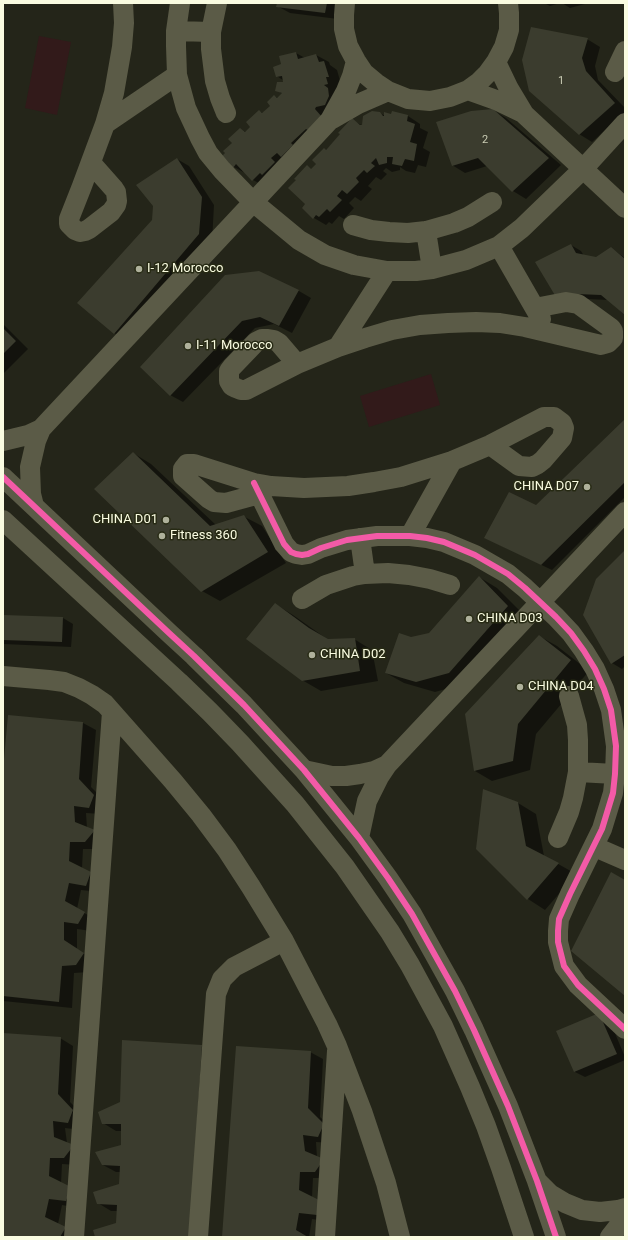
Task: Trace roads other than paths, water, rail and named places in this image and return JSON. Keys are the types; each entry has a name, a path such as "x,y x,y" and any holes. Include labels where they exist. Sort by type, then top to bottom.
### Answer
{"street":[{"path":"91,164 114,93 120,62 124,23 123,3"},
{"path":"180,3 176,30 177,75 186,108 205,148 222,170 253,202 299,240 318,252 354,265 387,271 432,269 466,260 499,246 522,228 583,169 625,123"},
{"path":"217,3 211,32 212,65 220,98 226,113"},
{"path":"345,3 344,29 348,46 364,73 388,92 408,99 430,101 450,98 468,90 488,73 504,47 509,30 508,3"},
{"path":"176,30 211,32"},
{"path":"615,72 625,51"},
{"path":"3,441 40,429 330,120 346,91 356,61"},
{"path":"496,62 509,89 524,114 625,208"},
{"path":"105,124 177,75"},
{"path":"468,90 496,100 524,114"},
{"path":"330,120 358,104 388,92"},
{"path":"353,224 371,230 389,232 408,233 426,231 454,223 474,214 492,202"},
{"path":"426,231 432,269"},
{"path":"499,246 548,332"},
{"path":"338,347 387,271"},
{"path":"297,364 338,347 392,330 448,322 500,323 548,332 601,345 608,344 611,341 613,335 610,328 578,304 566,302 535,308"},
{"path":"34,506 31,494 30,467 40,429"},
{"path":"490,445 452,461 401,477 348,486 257,489 284,544 291,552 302,555 308,554 334,544 377,536 410,536 444,542 476,555 508,574 556,617 571,633 584,651 595,669 611,710 620,728 615,774 608,812 602,830 559,919 558,942 564,966 578,986 625,1029"},
{"path":"410,536 452,461"},
{"path":"3,477 227,688 304,770 359,838 412,914 455,991 508,1106 537,1181 556,1237"},
{"path":"359,838 367,801 387,765 625,512"},
{"path":"4,523 180,682 269,774 321,835 345,867 390,932 443,1026 473,1094 502,1168 524,1237"},
{"path":"360,538 365,574"},
{"path":"302,599 326,585 353,576 365,574 388,573 409,575 450,585"},
{"path":"3,676 64,682 79,688 105,704 173,781 227,850 284,941 337,1046 362,1111 386,1184 400,1237"},
{"path":"558,838 569,812 578,772 578,733 569,696"},
{"path":"74,1237 112,712"},
{"path":"304,770 332,776 346,776 367,773 387,765"},
{"path":"578,772 615,774"},
{"path":"594,847 625,860"},
{"path":"198,1237 216,994 222,979 234,967 284,941"},
{"path":"429,999 441,1007 446,1013 473,1065 483,1067 489,1062"},
{"path":"325,1237 337,1046"},
{"path":"537,1181 550,1194 565,1204 582,1210 600,1212 625,1208"},
{"path":"610,1237 625,1218"}],"place":[{"name":"I-12 Morocco","path":"139,269"},
{"name":"I-11 Morocco","path":"188,346"},
{"name":"CHINA D07","path":"587,487"},
{"name":"CHINA D01","path":"166,520"},
{"name":"Fitness 360","path":"162,536"},
{"name":"CHINA D03","path":"469,619"},
{"name":"CHINA D02","path":"312,655"},
{"name":"CHINA D04","path":"520,687"}]}
